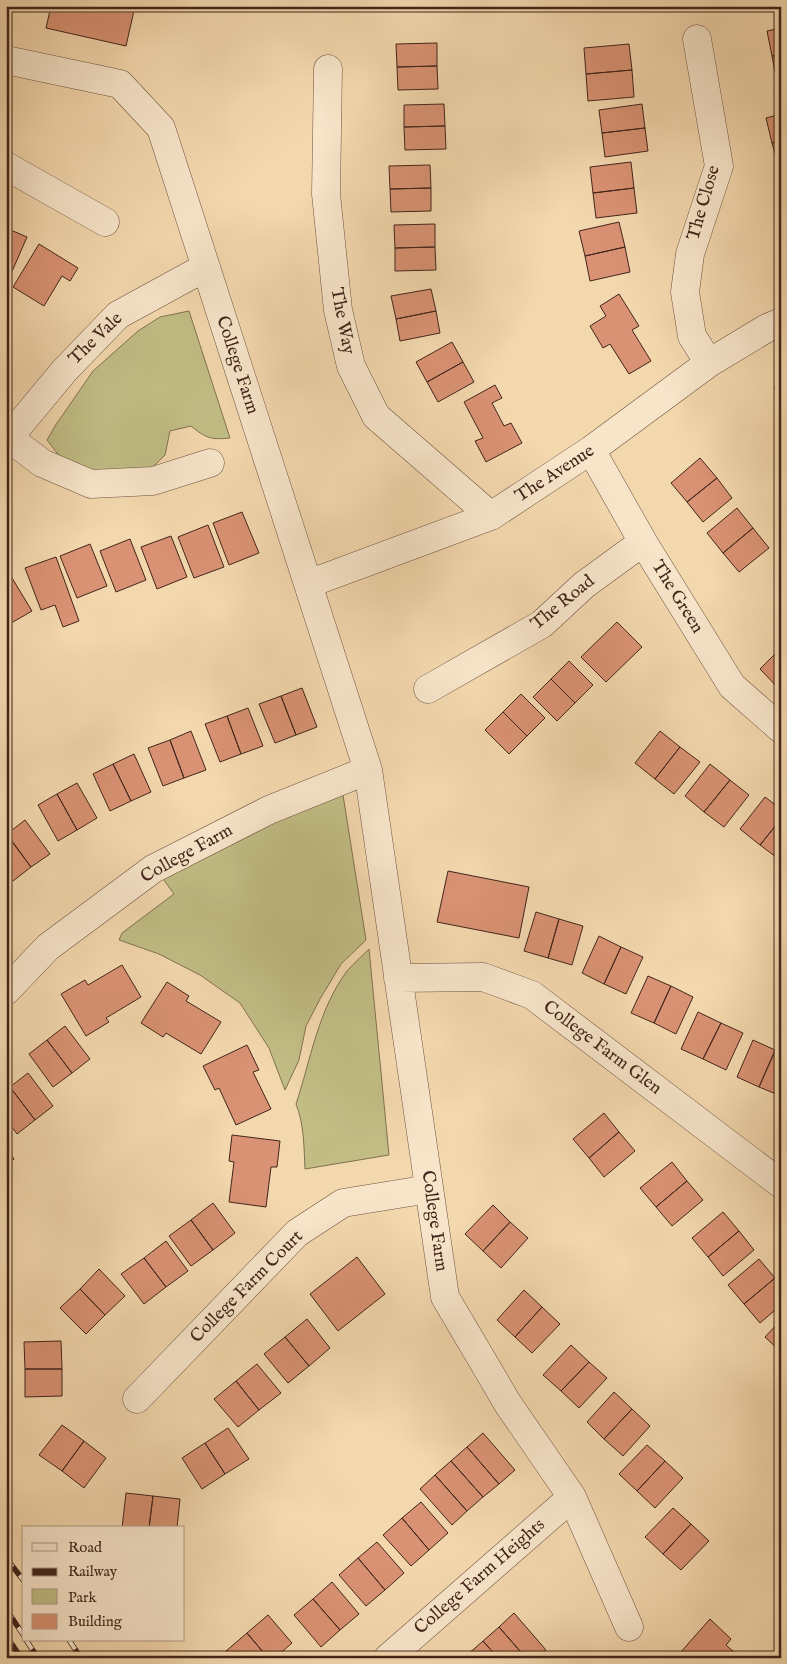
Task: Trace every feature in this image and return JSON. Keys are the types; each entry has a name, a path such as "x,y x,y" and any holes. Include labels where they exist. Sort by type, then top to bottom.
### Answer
{"street":[{"name":"The Close","path":"697,40 719,166 690,254 685,292 692,336 709,363"},
{"name":"College Farm","path":"6,60 120,84 161,128 368,770 445,1297 508,1404 572,1497 629,1627"},
{"name":"The Way","path":"328,69 326,194 338,310 351,366 376,416 491,516"},
{"path":"6,166 105,222"},
{"name":"The Vale","path":"206,267 118,315 64,371 7,439 42,463 91,484 153,482 210,463"},
{"name":"The Avenue","path":"308,584 491,516 591,450 709,363 767,328 781,322"},
{"name":"The Green","path":"591,450 643,542 732,686 781,729"},
{"name":"The Road","path":"428,689 542,624 584,585 643,542"},
{"name":"College Farm","path":"6,992 48,947 153,869 268,810 368,770"},
{"name":"College Farm Glen","path":"398,978 483,977 532,995 781,1184"},
{"name":"College Farm Court","path":"137,1399 297,1233 343,1203 429,1189"},
{"name":"College Farm Heights","path":"388,1658 572,1497"}],"green space":[{"path":"189,311 230,438 218,439 209,437 191,426 170,431 165,455 149,471 89,472 64,462 47,440 93,371 138,331 160,317"},
{"path":"343,795 366,940 341,964 320,999 306,1026 299,1060 285,1090 269,1048 240,1003 200,975 159,954 119,940 122,933 174,894 158,872 292,808"},
{"path":"369,949 389,1155 305,1169 302,1128 296,1104 316,1035 337,986 347,971"}],"building":[{"path":"51,6 135,6 126,46 46,28"},
{"path":"781,28 781,55 772,56 767,31"},
{"path":"437,43 437,66 397,67 396,44"},
{"path":"629,44 632,70 586,74 584,48"},
{"path":"781,55 781,81 777,82 772,56"},
{"path":"437,66 438,89 398,90 397,67"},
{"path":"632,70 634,97 588,101 586,74"},
{"path":"444,104 445,126 404,127 404,105"},
{"path":"642,104 645,128 602,133 599,110"},
{"path":"781,114 781,140 772,143 766,118"},
{"path":"445,126 446,149 405,150 404,127"},
{"path":"645,128 648,151 605,157 602,133"},
{"path":"781,140 781,167 779,168 772,143"},
{"path":"631,162 634,188 593,193 590,167"},
{"path":"430,165 431,188 390,189 389,166"},
{"path":"431,188 431,211 391,212 390,189"},
{"path":"634,188 637,213 596,218 593,193"},
{"path":"619,222 625,247 585,256 579,231"},
{"path":"435,224 435,247 395,248 394,225"},
{"path":"6,228 27,237 7,283 6,283"},
{"path":"39,244 78,268 70,281 62,276 44,306 13,287"},
{"path":"435,247 436,270 395,271 395,248"},
{"path":"625,247 630,272 590,281 585,256"},
{"path":"431,289 436,311 396,319 391,296"},
{"path":"619,294 639,326 632,330 651,361 629,374 610,344 603,348 590,326 606,316 600,306"},
{"path":"436,311 440,333 400,341 396,319"},
{"path":"452,342 463,362 427,382 416,362"},
{"path":"463,362 474,382 438,402 427,382"},
{"path":"781,383 781,401 774,387"},
{"path":"495,385 502,398 492,403 504,426 511,423 522,443 486,462 475,441 483,438 464,402"},
{"path":"700,458 717,478 687,502 671,483"},
{"path":"717,478 732,498 703,522 687,502"},
{"path":"737,508 753,528 723,553 707,533"},
{"path":"242,512 259,553 229,565 213,523"},
{"path":"208,525 224,567 194,578 178,537"},
{"path":"753,528 769,548 739,572 723,553"},
{"path":"171,536 187,577 157,589 141,547"},
{"path":"130,539 146,580 116,592 100,551"},
{"path":"90,544 107,586 77,598 60,556"},
{"path":"56,557 79,621 63,627 55,605 41,610 25,568"},
{"path":"9,573 32,611 6,626 6,574"},
{"path":"617,622 642,647 606,682 581,657"},
{"path":"779,650 781,652 781,691 760,669"},
{"path":"569,661 593,685 575,703 551,679"},
{"path":"551,679 575,703 557,721 533,697"},
{"path":"302,688 317,727 296,735 281,696"},
{"path":"521,694 545,718 527,736 503,712"},
{"path":"281,696 296,735 275,743 259,704"},
{"path":"248,708 263,746 241,754 227,716"},
{"path":"503,712 527,736 509,754 485,730"},
{"path":"227,716 241,754 220,762 205,724"},
{"path":"191,731 206,770 184,778 170,740"},
{"path":"660,731 680,747 655,779 635,763"},
{"path":"170,740 184,778 163,786 148,748"},
{"path":"680,747 700,762 674,794 655,779"},
{"path":"134,754 151,792 131,801 113,764"},
{"path":"113,764 131,801 110,811 93,774"},
{"path":"710,764 730,780 704,812 685,796"},
{"path":"730,780 749,795 724,827 704,812"},
{"path":"77,783 97,818 77,830 57,794"},
{"path":"57,794 77,830 58,841 38,805"},
{"path":"765,797 781,809 781,819 760,845 740,829"},
{"path":"781,819 781,859 780,860 760,845"},
{"path":"25,820 50,854 31,867 7,834"},
{"path":"6,834 31,867 13,881 6,872"},
{"path":"448,871 529,887 519,938 437,922"},
{"path":"536,912 559,919 548,958 524,951"},
{"path":"559,919 583,926 572,965 548,958"},
{"path":"599,936 621,947 604,984 582,973"},
{"path":"621,947 643,957 626,994 604,984"},
{"path":"122,965 141,997 106,1018 109,1022 86,1036 61,994 85,980 88,985"},
{"path":"648,976 671,986 654,1023 631,1013"},
{"path":"167,982 189,996 186,1001 221,1022 201,1054 166,1033 163,1037 141,1023"},
{"path":"671,986 693,997 676,1034 654,1023"},
{"path":"698,1012 721,1023 703,1059 681,1049"},
{"path":"721,1023 743,1033 726,1070 703,1059"},
{"path":"65,1026 90,1059 72,1073 47,1040"},
{"path":"781,1038 781,1096 759,1087"},
{"path":"47,1040 72,1073 53,1087 29,1054"},
{"path":"753,1040 775,1050 759,1087 737,1077"},
{"path":"247,1045 259,1070 253,1072 271,1109 236,1125 219,1088 215,1090 203,1066"},
{"path":"28,1073 53,1106 35,1120 10,1087"},
{"path":"10,1087 35,1120 17,1134 6,1119 6,1090"},
{"path":"604,1113 619,1132 589,1158 573,1139"},
{"path":"619,1132 635,1151 604,1177 589,1158"},
{"path":"232,1135 280,1141 277,1167 271,1167 266,1207 229,1202 234,1162 229,1161"},
{"path":"6,1148 14,1159 6,1165"},
{"path":"672,1162 687,1181 656,1207 640,1188"},
{"path":"687,1181 703,1200 672,1226 656,1207"},
{"path":"213,1203 235,1233 213,1250 191,1220"},
{"path":"493,1205 510,1222 483,1251 465,1234"},
{"path":"723,1212 739,1231 708,1257 692,1238"},
{"path":"191,1220 213,1250 191,1266 169,1236"},
{"path":"510,1222 528,1238 501,1268 483,1251"},
{"path":"739,1231 754,1250 723,1276 708,1257"},
{"path":"166,1241 188,1271 166,1287 144,1258"},
{"path":"357,1257 385,1294 338,1331 310,1294"},
{"path":"144,1258 166,1287 144,1304 121,1274"},
{"path":"759,1259 775,1278 744,1304 728,1285"},
{"path":"99,1269 125,1296 105,1315 80,1289"},
{"path":"775,1278 781,1285 781,1305 760,1323 744,1304"},
{"path":"80,1289 105,1315 86,1334 60,1308"},
{"path":"524,1290 542,1307 515,1337 497,1320"},
{"path":"542,1307 560,1324 532,1353 515,1337"},
{"path":"307,1319 330,1348 309,1366 285,1337"},
{"path":"781,1320 781,1352 765,1337"},
{"path":"285,1337 309,1366 288,1383 264,1354"},
{"path":"61,1341 62,1369 25,1369 24,1342"},
{"path":"571,1345 589,1362 561,1391 543,1375"},
{"path":"589,1362 607,1378 579,1408 561,1391"},
{"path":"257,1364 281,1393 259,1410 236,1381"},
{"path":"25,1369 62,1369 62,1396 25,1397"},
{"path":"236,1381 259,1410 238,1427 214,1399"},
{"path":"614,1392 632,1409 604,1439 587,1422"},
{"path":"632,1409 650,1426 623,1456 604,1439"},
{"path":"62,1425 84,1441 62,1471 39,1455"},
{"path":"228,1428 249,1459 225,1474 205,1443"},
{"path":"483,1433 515,1470 499,1484 467,1447"},
{"path":"84,1441 106,1458 84,1488 62,1471"},
{"path":"205,1443 225,1474 202,1489 182,1458"},
{"path":"647,1445 665,1461 637,1491 619,1474"},
{"path":"467,1447 499,1484 483,1497 451,1461"},
{"path":"451,1461 483,1497 467,1511 435,1475"},
{"path":"665,1461 683,1478 655,1508 637,1491"},
{"path":"435,1475 467,1511 452,1525 420,1489"},
{"path":"126,1493 153,1496 149,1526 122,1526"},
{"path":"153,1496 180,1499 177,1526 149,1526"},
{"path":"421,1502 448,1533 429,1550 402,1518"},
{"path":"673,1508 691,1524 663,1554 645,1537"},
{"path":"402,1518 429,1550 411,1566 383,1535"},
{"path":"691,1524 709,1541 681,1570 663,1554"},
{"path":"377,1542 404,1573 385,1590 358,1558"},
{"path":"358,1558 385,1590 366,1606 339,1575"},
{"path":"332,1582 359,1614 340,1630 313,1599"},
{"path":"313,1599 340,1630 321,1647 294,1615"},
{"path":"514,1613 546,1650 537,1658 526,1658 499,1627"},
{"path":"268,1615 292,1643 275,1658 268,1658 247,1633"},
{"path":"710,1619 731,1639 726,1645 735,1653 731,1658 686,1658 680,1653"},
{"path":"499,1627 526,1658 498,1658 483,1641"},
{"path":"247,1633 268,1658 232,1658 226,1651"},
{"path":"483,1641 498,1658 470,1658 467,1655"}],"railway":[{"path":"6,1558 22,1578"},
{"path":"6,1609 22,1633"},
{"path":"6,1635 21,1658"},
{"path":"27,1642 38,1658"},
{"path":"70,1642 81,1658"}]}
